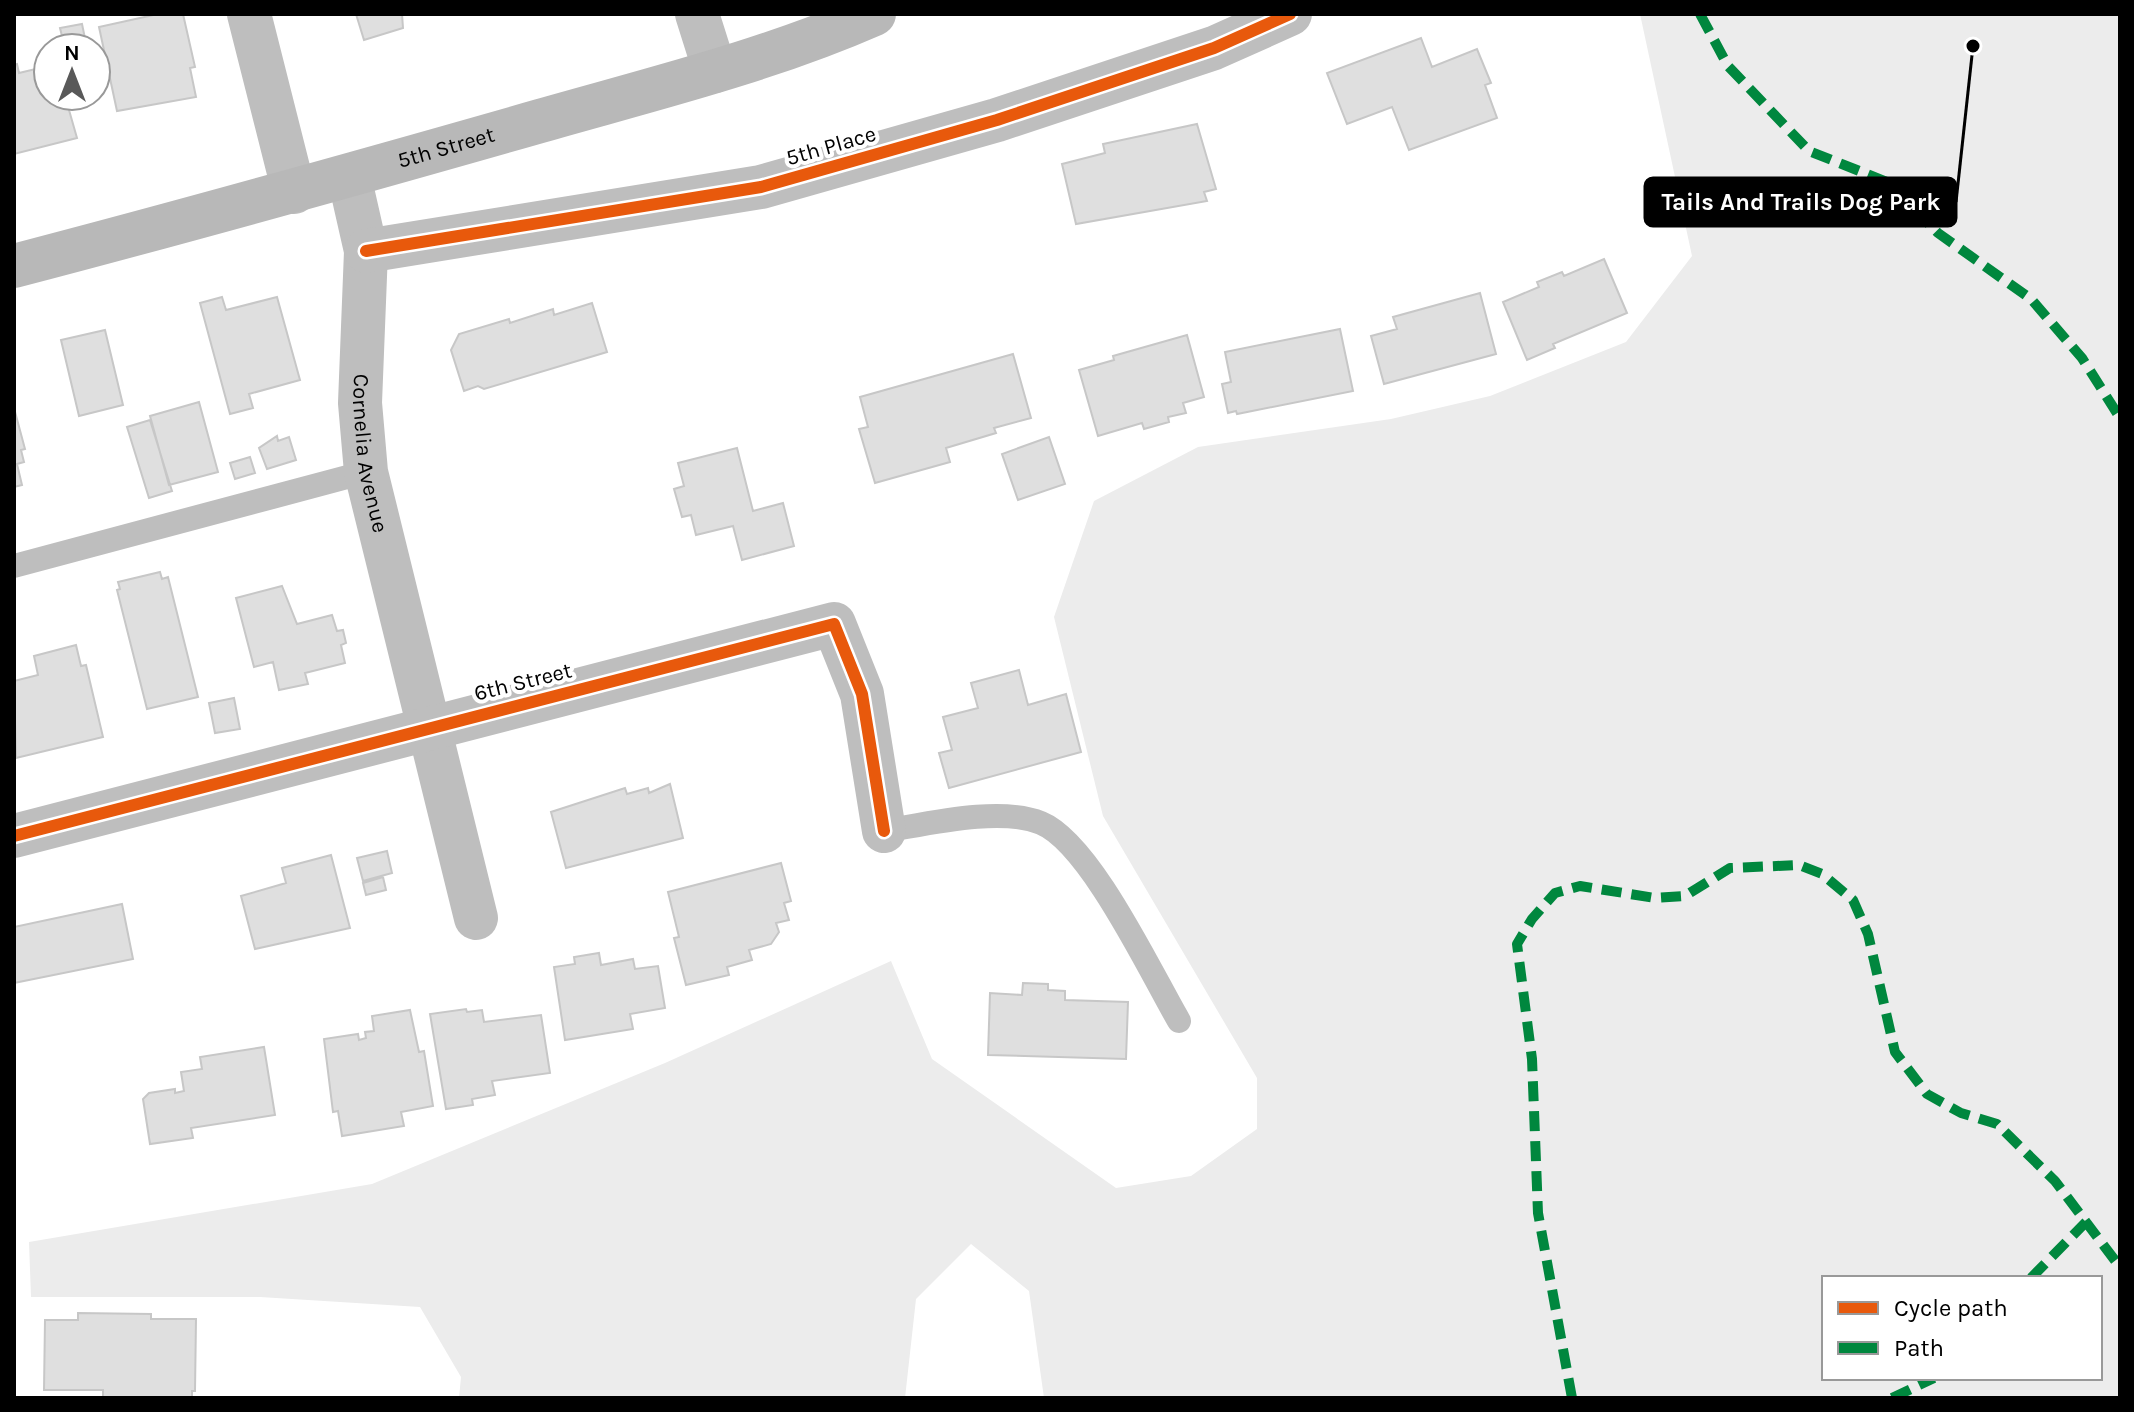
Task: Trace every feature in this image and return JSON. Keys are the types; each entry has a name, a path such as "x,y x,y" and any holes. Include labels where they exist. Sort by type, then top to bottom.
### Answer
{"main road":[{"name":"5th Street","path":"14,266 294,192 715,71 825,36 874,14"}],"street":[{"path":"249,14 294,192"},
{"path":"697,14 715,71"},
{"name":"5th Place","path":"366,251 761,187 1040,105 1214,48 1290,14"},
{"name":"Cornelia Avenue","path":"349,176 366,251 360,403 366,472 476,918"},
{"name":"6th Street","path":"14,836 429,726 834,624 862,694 884,831"}],"lane":[{"path":"14,566 366,472"},
{"path":"884,831 956,820 1010,818 1041,823 1064,839 1086,863 1179,1021"}],"shaded area":[{"path":"1640,14 2120,14 2120,1398 1044,1398 1029,1291 971,1244 916,1299 905,1398 459,1398 461,1377 420,1307 260,1297 31,1297 29,1242 372,1184 665,1063 891,961 932,1059 1116,1188 1191,1176 1257,1129 1257,1078 1103,816 1054,617 1094,501 1198,447 1391,419 1490,396 1626,342 1692,256"}],"building":[{"path":"158,14 183,14 195,67 190,68 196,97 117,111 112,88 112,32 100,32 99,27"},
{"path":"356,14 402,14 403,28 364,40"},
{"path":"82,24 84,32 61,32 60,28"},
{"path":"1421,38 1432,67 1477,49 1491,83 1485,85 1497,118 1409,150 1392,107 1347,124 1327,73"},
{"path":"17,64 19,73 32,70 32,112 70,112 77,138 14,154 14,65"},
{"path":"1197,124 1216,189 1204,192 1207,201 1076,224 1062,164 1105,153 1103,144"},
{"path":"1604,259 1627,313 1553,344 1555,348 1527,360 1503,302 1539,287 1537,282 1562,272 1564,276"},
{"path":"1480,293 1496,354 1384,384 1371,336 1397,329 1393,317"},
{"path":"222,297 226,310 277,297 300,380 249,394 253,408 230,414 200,303"},
{"path":"592,303 607,352 484,389 478,386 464,391 451,350 459,334 509,319 510,323 553,309 554,315"},
{"path":"1340,329 1353,391 1237,414 1236,411 1228,413 1222,384 1231,382 1225,352"},
{"path":"105,330 123,405 79,416 61,340"},
{"path":"1187,335 1204,397 1183,403 1186,413 1168,417 1169,422 1144,429 1142,423 1098,436 1079,370 1114,360 1113,356"},
{"path":"1013,354 1031,418 994,428 996,433 946,448 950,462 875,483 859,429 868,427 860,397"},
{"path":"199,402 218,472 169,485 150,416"},
{"path":"14,408 25,449 21,450 24,462 17,464 22,485 14,487"},
{"path":"150,420 172,491 149,498 127,427"},
{"path":"277,436 278,441 289,437 296,460 267,469 259,448"},
{"path":"1049,437 1065,484 1018,500 1002,454"},
{"path":"737,448 753,511 783,503 794,546 742,560 733,526 696,535 691,515 682,517 674,489 684,486 678,463"},
{"path":"250,457 255,473 235,479 230,463"},
{"path":"160,572 162,579 168,577 198,697 147,709 117,590 120,589 118,582"},
{"path":"282,586 297,624 332,615 337,631 343,630 346,643 341,645 345,663 305,673 308,684 279,690 273,662 254,667 236,598"},
{"path":"76,645 81,666 86,665 103,737 16,758 14,681 38,675 34,656"},
{"path":"1019,670 1028,705 1066,694 1081,752 949,788 939,753 952,750 943,717 978,708 971,683"},
{"path":"234,698 240,729 215,733 209,703"},
{"path":"670,784 683,838 566,868 551,812 625,788 627,794 648,788 649,793"},
{"path":"387,851 392,873 363,881 357,858"},
{"path":"331,855 350,928 255,949 241,896 286,883 282,868"},
{"path":"781,863 791,901 784,903 789,920 776,923 779,932 771,944 749,950 752,960 727,967 729,975 686,985 674,938 679,937 668,892"},
{"path":"383,877 386,890 366,895 363,883"},
{"path":"122,904 133,959 14,983 14,927"},
{"path":"599,953 601,965 633,959 635,969 658,966 665,1008 630,1014 633,1029 565,1040 554,967 575,964 574,957"},
{"path":"1023,983 1048,984 1048,990 1065,991 1065,1000 1128,1002 1126,1059 988,1055 990,993 1022,995"},
{"path":"466,1009 467,1012 482,1010 484,1022 541,1015 550,1073 492,1081 495,1095 472,1099 473,1105 446,1109 430,1014"},
{"path":"410,1010 419,1052 424,1051 433,1106 401,1112 404,1126 342,1136 338,1111 333,1112 324,1039 358,1034 359,1040 366,1038 365,1032 374,1031 372,1016"},
{"path":"264,1047 275,1115 191,1128 193,1138 150,1144 143,1099 149,1093 175,1089 175,1093 184,1091 181,1072 202,1069 200,1057"},
{"path":"78,1313 151,1314 151,1319 196,1319 195,1391 192,1391 192,1398 103,1398 103,1390 44,1390 45,1320 78,1320"}],"marked path":[{"path":"1700,14 1728,66 1809,151 1887,182 1938,233 2031,299 2082,358 2120,418"},
{"path":"1572,1398 1538,1213 1532,1059 1517,944 1532,919 1555,893 1580,886 1655,898 1685,896 1730,868 1799,865 1822,874 1853,900 1868,934 1895,1052 1927,1094 1961,1113 1997,1124 2055,1181 2120,1267"},
{"path":"2033,1276 2086,1222"},
{"path":"1892,1398 1930,1380"}],"cycle path":[{"path":"366,251 761,187 997,120 1214,48 1290,14"},
{"path":"14,836 834,624 862,694 884,831"}],"place":[{"name":"Tails And Trails Dog Park","path":"1973,46"}]}
